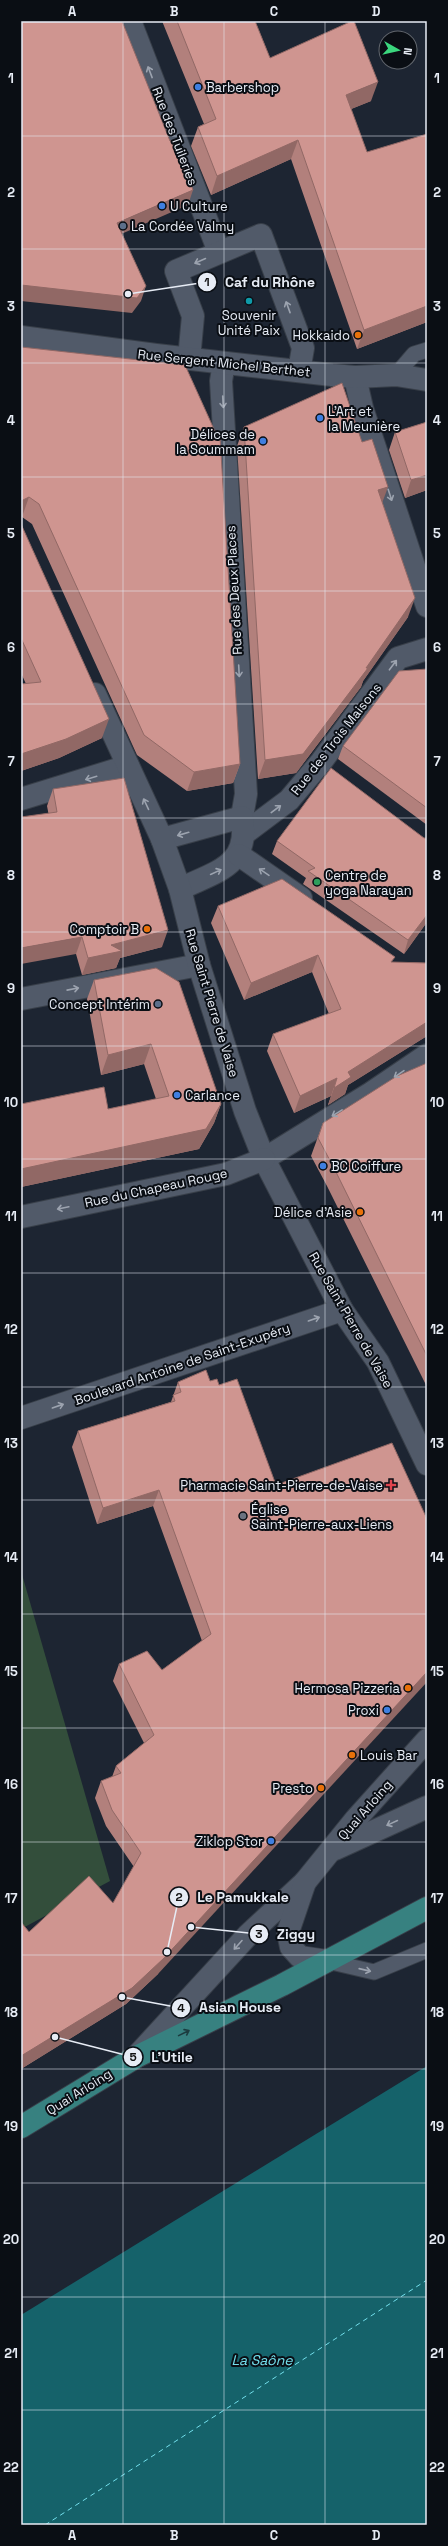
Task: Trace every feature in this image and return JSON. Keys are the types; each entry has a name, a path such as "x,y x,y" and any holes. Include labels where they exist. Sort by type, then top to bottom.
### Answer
{"main road":[{"name":"Quai Arloing","path":"21,2127 136,2057 327,1961 427,1908"}],"street":[{"name":"Rue des Tuileries","path":"130,21 219,252"},
{"path":"189,359 193,316 176,271 261,235 303,348 299,371"},
{"name":"Rue Sergent Michel Berthet","path":"21,337 189,359 355,377 396,375 427,380"},
{"name":"Rue des Deux Places","path":"224,363 221,381 246,794 244,825 239,855"},
{"path":"355,377 362,408 427,606"},
{"name":"Rue des Trois Maisons","path":"244,825 289,800 327,768 398,658 427,648"},
{"name":"Rue Saint Pierre de Vaise","path":"86,672 162,839 180,889 199,965 245,1111 264,1159 342,1310 378,1362 427,1464"},
{"path":"21,799 128,766"},
{"path":"162,839 244,825"},
{"path":"180,889 223,869 239,855 320,910"},
{"path":"21,999 199,965"},
{"name":"Rue du Chapeau Rouge","path":"21,1217 226,1174 264,1159 371,1093 427,1055"},
{"name":"Boulevard Antoine de Saint-Exupéry","path":"21,1418 342,1310"},
{"name":"Quai Arloing","path":"136,2057 248,1935 305,1882 331,1852 356,1819 427,1740"},
{"path":"331,1852 427,1807"},
{"name":"Quai Arloing","path":"305,1882 288,1932 291,1947 300,1957 327,1961"}],"lane":[{"path":"396,375 414,354 427,350"},
{"path":"327,1961 374,1972 427,1950"}],"shaded area":[{"path":"21,1571 110,1881 21,1929"}],"water":[{"name":"La Saône","path":"427,2066 427,2525 21,2525 21,2315"}],"building":[{"path":"21,21 122,21 170,141 174,140 193,190 117,223 146,286 137,298 21,285"},
{"path":"177,21 255,21 270,58 354,21 378,82 346,95 367,152 427,134 427,306 364,330 298,140 217,176 198,127 216,119"},
{"path":"21,347 185,365 218,438 220,437 240,764 194,772 144,735 39,504 29,497 21,501"},
{"path":"342,383 362,442 372,439 388,487 378,490 415,598 366,668 368,668 303,754 265,760 244,427"},
{"path":"427,422 427,475 411,480 395,432"},
{"path":"21,524 109,719 66,739 21,754 21,684 41,682 21,638"},
{"path":"427,669 427,808 343,746 399,671"},
{"path":"331,768 424,838 427,838 427,915 408,940 308,871 315,868 277,841"},
{"path":"124,778 168,930 111,945 122,951 88,958 82,937 21,948 21,817 57,812 53,789"},
{"path":"282,879 395,957 391,962 427,963 427,1022 348,1072 351,1077 334,1088 337,1078 300,1096 273,1034 341,1009 318,955 251,983 218,906"},
{"path":"156,968 179,982 221,1104 206,1129 21,1169 21,1104 104,1087 108,1109 169,1096 151,1044 108,1055 94,980"},
{"path":"427,1063 427,1356 318,1138 323,1123 397,1076"},
{"path":"206,1370 210,1381 217,1379 219,1385 237,1379 276,1485 392,1443 427,1519 427,1672 164,1958 132,1988 21,2056 21,1922 29,1932 89,1876 113,1903 141,1853 112,1810 101,1781 121,1773 116,1766 154,1735 119,1664 147,1651 162,1670 211,1634 159,1490 103,1508 78,1431 175,1401 173,1395 181,1392 178,1382"}],"ferry route":[{"path":"45,2525 427,2280"}],"place":[{"name":"Barbershop","path":"198,87"},
{"name":"U Culture","path":"162,206"},
{"name":"La Cordée Valmy","path":"123,226"},
{"name":"Caf du Rhône","path":"128,294"},
{"name":"Souvenir Unité Paix","path":"249,301"},
{"name":"Hokkaido","path":"358,335"},
{"name":"L'Art et la Meunière","path":"320,418"},
{"name":"Délices de la Soummam","path":"263,441"},
{"name":"Centre de yoga Narayan","path":"317,882"},
{"name":"Comptoir B","path":"147,929"},
{"name":"Concept Intérim","path":"158,1004"},
{"name":"Carlance","path":"177,1095"},
{"name":"BC Coiffure","path":"323,1166"},
{"name":"Délice d'Asie","path":"360,1212"},
{"name":"Pharmacie Saint-Pierre-de-Vaise","path":"391,1485"},
{"name":"Église Saint-Pierre-aux-Liens","path":"243,1516"},
{"name":"Hermosa Pizzeria","path":"408,1688"},
{"name":"Proxi","path":"387,1710"},
{"name":"Louis Bar","path":"352,1755"},
{"name":"Presto","path":"321,1788"},
{"name":"Ziklop Stor","path":"271,1841"},
{"name":"Ziggy","path":"191,1927"},
{"name":"Le Pamukkale","path":"167,1952"},
{"name":"Asian House","path":"122,1997"},
{"name":"L'Utile","path":"55,2037"}]}
